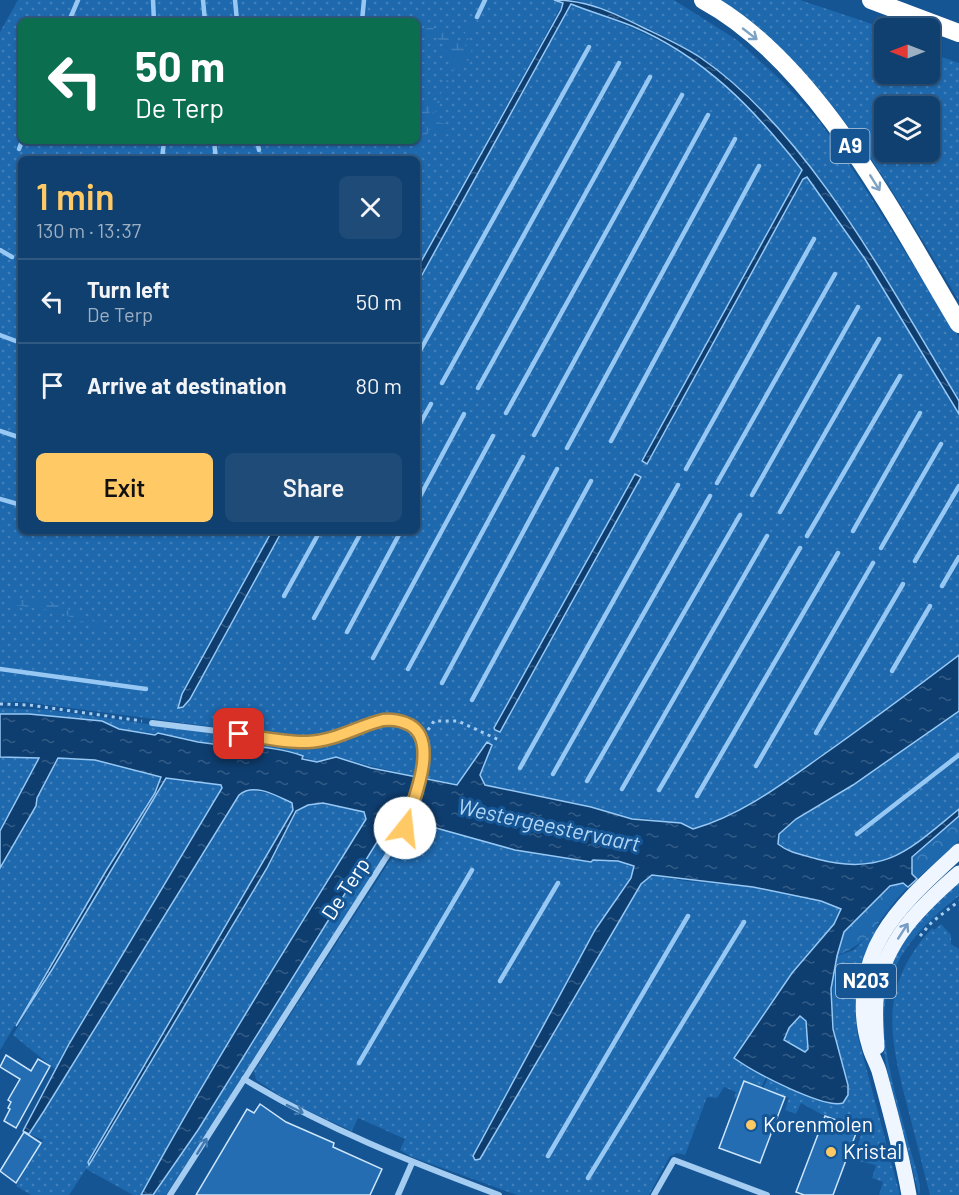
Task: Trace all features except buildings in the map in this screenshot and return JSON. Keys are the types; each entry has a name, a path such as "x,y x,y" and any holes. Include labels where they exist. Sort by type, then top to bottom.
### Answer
{"highway":[{"name":"A9","path":"703,0 769,49 826,112 872,178 959,324"},
{"path":"871,0 959,33"}],"main road":[{"name":"N203","path":"909,1195 878,1068 868,1045 864,1016 867,978 876,946 912,908 932,876 959,851"},
{"name":"N203","path":"912,908 959,873"}],"street":[{"path":"152,723 307,742 326,739 386,720 414,727 423,739"},
{"name":"De Terp","path":"170,1195 405,828 424,762 423,739"},
{"path":"244,1079 290,1107 412,1162 499,1195"},
{"path":"654,1195 674,1160 767,1195"},
{"path":"398,1195 412,1162"}],"path":[{"path":"0,704 28,705 152,723"},
{"path":"423,739 434,722 448,719 499,740"},
{"path":"919,937 932,922 959,901"}],"green space":[{"path":"18,0 554,0 563,3 420,264 420,156 18,156 18,534 270,534 177,706 210,664 280,534 420,534 420,279 571,4 648,35 696,62 739,96 759,116 802,170 643,460 647,463 807,177 865,259 959,414 959,655 840,745 776,789 741,810 693,829 646,818 632,819 591,807 485,785 480,775 484,745 457,785 424,780 428,759 426,739 418,727 406,720 393,717 361,723 313,737 298,738 25,702 0,702 0,32","holes":["635,474 640,477 501,731 494,729"]},
{"path":"577,0 674,0 737,40 783,82 820,122 861,182 959,337 959,401 845,215 778,127 741,89 688,49 641,25"},
{"path":"718,0 800,0 872,24 874,84 940,84 940,56 959,63 959,301 881,174 838,113 789,57"},
{"path":"475,17 477,22 464,48 472,48 468,63 462,69 458,66 458,60 434,115 437,122 446,124 447,135 430,128 417,156 415,156 427,123 420,109 427,99 434,95 429,115 432,114 454,63 446,52 445,44 431,34 420,40 420,33 435,28 459,43"},
{"path":"6,598 54,603 108,628 110,632 107,633 57,611 6,604 3,600"},
{"path":"0,708 49,710 301,746 326,743 375,726 398,724 408,728 416,737 421,757 416,777 336,757 317,762 285,750 251,745 244,748 224,746 119,729 93,721 29,714 0,714"},
{"path":"959,711 959,808 917,846 889,860 856,864 804,857 778,844 780,834 796,819 853,785"},
{"path":"0,757 40,757 0,831"},
{"path":"58,757 95,760 161,777 155,793 0,1050 0,868 36,806 37,798"},
{"path":"167,776 221,785 222,790 84,1019 56,1070 13,1035"},
{"path":"252,790 280,796 292,803 293,810 88,1164 110,1132 267,868 296,811 308,805 323,803 362,810 366,819 279,958 141,1195 133,1195 86,1169 69,1195 31,1195 16,1186 43,1140 29,1134 239,795"},
{"path":"959,808 959,841 917,879 912,874 911,860 902,855"},
{"path":"402,821 393,843 166,1195 153,1195 198,1130 382,834 391,823"},
{"path":"411,821 515,850 591,862 593,860 618,861 634,866 631,878 595,930 473,1156 480,1159 641,884 652,875 685,881 753,887 821,901 841,909 834,924 792,974 734,1058 766,1077 761,1088 744,1081 737,1099 734,1098 736,1092 724,1087 717,1098 707,1097 685,1155 677,1153 670,1156 649,1195 517,1195 412,1157 400,1150 405,1139 358,1118 352,1131 293,1104 256,1080 254,1071 400,845"},
{"path":"896,883 903,883 908,887 868,935 849,950 837,955 844,932 863,911"},
{"path":"959,883 959,896 925,925 903,954 890,983 884,1012 885,1043 891,1076 918,1175 919,1195 885,1056 882,1021 885,987 895,954 915,923"},
{"path":"879,923 862,965 857,992 856,1021 858,1037 900,1195 879,1195 883,1182 872,1178 876,1165 853,1160 863,1129 821,1114 801,1103 796,1114 785,1110 789,1098 763,1089 768,1078 807,1097 829,1104 848,1085 834,1021 833,990 837,956 854,950"},
{"path":"941,924 951,935 951,944 959,949 959,1195 930,1195 900,1076 893,1031 896,990 903,970 915,949 932,928 934,930"},
{"path":"800,1016 806,1021 808,1048 805,1052 784,1040 789,1028"}],"water":[{"path":"554,0 578,2 600,8 666,38 701,58 741,90 778,127 813,170 876,263 959,401 959,414 865,259 807,177 803,179 647,464 642,461 802,170 747,106 727,87 683,53 632,26 571,4 420,279 420,264 563,3"},
{"path":"635,474 641,477 500,732 495,730 494,728"},
{"path":"270,534 280,534 190,699 183,707 178,708 182,694"},
{"name":"Westergeestervaart","path":"959,655 959,711 853,785 796,819 779,834 778,844 782,847 817,859 841,864 879,862 910,847 959,809 959,816 912,857 912,874 917,879 908,887 903,883 890,886 844,932 831,989 833,1029 848,1085 848,1095 843,1103 821,1101 806,1095 757,1072 734,1058 792,973 834,924 841,909 821,901 753,887 652,875 641,884 480,1159 475,1160 473,1156 595,930 631,878 634,866 618,861 593,860 591,862 515,850 411,821 391,823 198,1130 153,1195 141,1195 279,958 366,819 364,812 323,803 308,805 296,811 267,868 89,1165 88,1162 293,810 292,803 273,794 252,790 239,795 44,1111 29,1134 23,1131 69,1044 222,788 221,785 166,778 16,1026 106,871 155,793 161,777 95,760 58,758 37,798 36,806 0,868 0,831 39,758 0,757 0,714 29,714 102,721 119,729 155,735 158,733 198,742 282,750 303,756 302,759 317,762 336,757 371,768 457,785 487,742 492,745 480,775 485,785 591,807 632,819 681,823 693,829 728,816 777,787","holes":["800,1016 806,1021 808,1049 805,1052 784,1040 789,1028"]}],"waterway":[{"path":"70,18 78,0"},
{"path":"153,0 154,18"},
{"path":"203,0 205,18"},
{"path":"235,0 237,18"},
{"path":"362,18 364,0"},
{"path":"477,17 485,0"},
{"path":"420,351 589,47"},
{"path":"442,383 619,63"},
{"path":"478,388 650,77"},
{"path":"506,413 682,95"},
{"path":"534,435 708,115"},
{"path":"567,448 735,139"},
{"path":"19,149 21,144"},
{"path":"162,156 164,144"},
{"path":"214,144 216,156"},
{"path":"258,144 259,150"},
{"path":"611,441 759,166"},
{"path":"686,469 814,239"},
{"path":"0,250 12,257"},
{"path":"717,483 835,274"},
{"path":"752,495 858,307"},
{"path":"0,335 18,342"},
{"path":"780,512 879,339"},
{"path":"807,536 900,376"},
{"path":"420,424 431,404"},
{"path":"853,531 920,413"},
{"path":"420,496 464,414"},
{"path":"0,431 18,437"},
{"path":"373,658 493,436"},
{"path":"881,548 941,444"},
{"path":"408,669 523,457"},
{"path":"442,683 557,469"},
{"path":"472,700 591,481"},
{"path":"520,768 678,485"},
{"path":"915,561 959,486"},
{"path":"553,774 710,496"},
{"path":"0,499 18,504"},
{"path":"587,781 740,515"},
{"path":"284,596 318,534"},
{"path":"314,618 360,534"},
{"path":"347,632 399,534"},
{"path":"622,789 767,536"},
{"path":"659,790 800,548"},
{"path":"697,796 838,553"},
{"path":"942,586 959,557"},
{"path":"756,766 873,563"},
{"path":"816,733 903,584"},
{"path":"892,671 930,606"},
{"path":"0,669 146,689"},
{"path":"857,834 959,755"},
{"path":"359,1063 472,870"},
{"path":"500,981 558,883"},
{"path":"548,1156 688,916"},
{"path":"588,1178 744,922"}],"place":[{"name":"Korenmolen","path":"751,1125"},
{"name":"Kristal","path":"831,1152"}],"route":[{"path":"239,734 307,742 326,739 386,720 396,720 414,727 423,739 425,753 405,828"}]}
